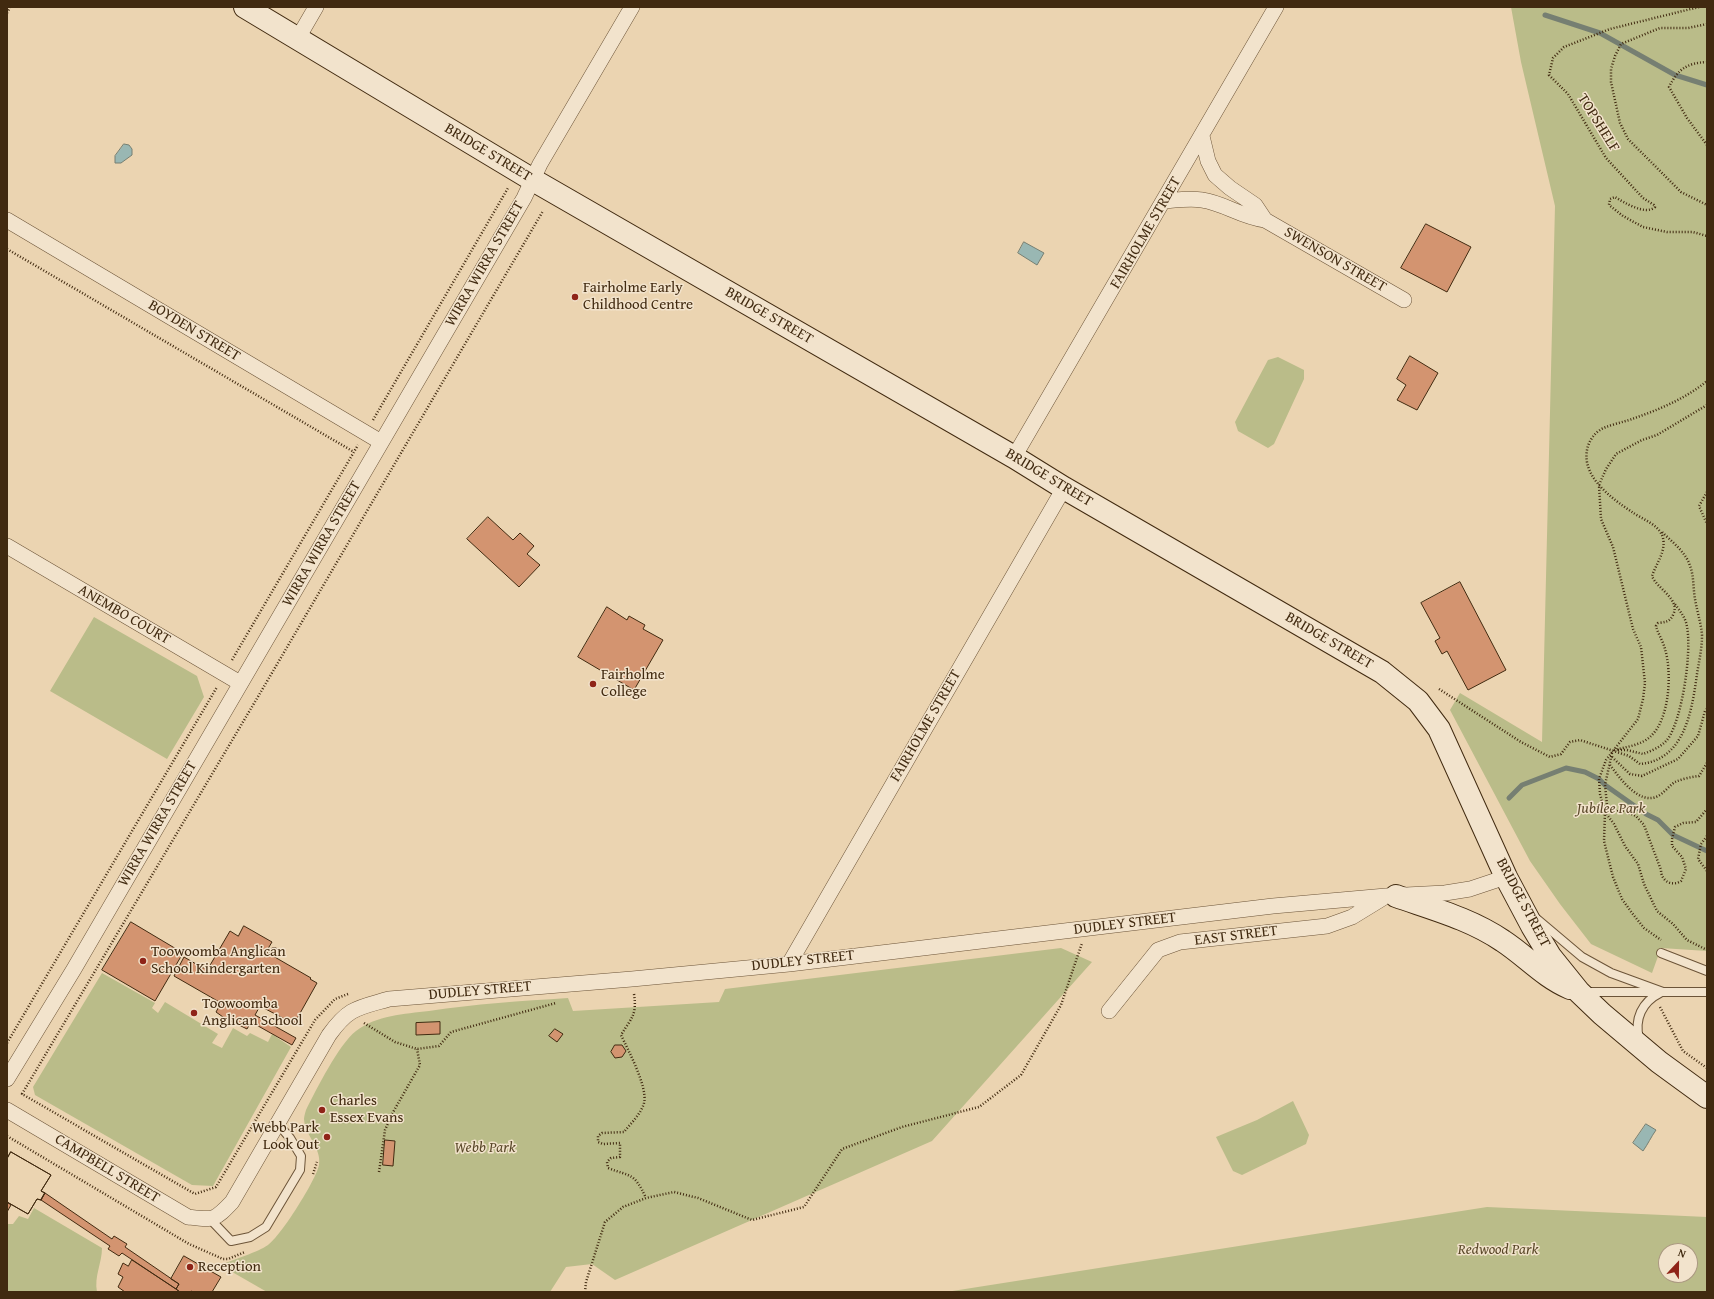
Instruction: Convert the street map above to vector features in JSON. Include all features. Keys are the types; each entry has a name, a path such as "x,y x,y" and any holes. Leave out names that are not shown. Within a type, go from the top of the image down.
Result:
{"street":[{"name":"BRIDGE STREET","path":"245,7 533,180 1014,457 1064,488 1382,672 1413,697 1430,715 1439,729 1506,877 1550,956 1579,992 1640,1046 1707,1097"},
{"path":"298,38 316,7"},
{"name":"WIRRA WIRRA STREET","path":"7,1079 74,969 520,205 540,164 632,7"},
{"name":"FAIRHOLME STREET","path":"1014,457 1276,7"},
{"name":"SWENSON STREET","path":"1202,136 1208,161 1215,175 1230,188 1256,205 1265,220"},
{"name":"SWENSON STREET","path":"1164,201 1203,200 1219,204 1254,219 1265,220 1404,300"},
{"name":"BOYDEN STREET","path":"7,220 381,442"},
{"name":"FAIRHOLME STREET","path":"789,964 1064,488"},
{"name":"ANEMBO COURT","path":"7,546 240,683"},
{"name":"DUDLEY STREET","path":"211,1220 232,1202 339,1021 348,1013 359,1007 389,999 625,980 789,964 1272,906 1445,893 1470,890 1506,877"},
{"path":"1391,896 1461,919 1480,928 1503,941 1555,981 1579,992"},
{"name":"EAST STREET","path":"1110,1011 1158,950 1180,942 1327,926 1352,917 1391,896"},
{"name":"CAMPBELL STREET","path":"7,1110 188,1217 211,1220"}],"lane":[{"path":"1523,908 1582,956 1611,973 1663,992"},
{"path":"1661,953 1707,971"},
{"path":"1579,992 1707,992"},
{"path":"1640,1046 1637,1033 1637,1020 1642,1008 1651,997 1663,992"},
{"path":"211,1220 231,1241 250,1237 266,1226 300,1170 301,1156 290,1138 278,1124"}],"path":[{"path":"7,13 10,7"},
{"name":"TOPSHELF","path":"1699,7 1610,29 1564,47 1553,58 1549,75 1568,94 1606,158 1643,198 1655,207 1648,210 1634,207 1615,197 1610,199 1609,205 1623,216 1643,227 1667,232 1693,232 1707,236"},
{"path":"1707,24 1688,28 1660,28 1621,44 1611,69 1611,82 1620,123 1628,139 1681,192 1707,205"},
{"path":"1707,62 1684,67 1675,75 1669,87 1687,118 1707,145"},
{"path":"7,1043 508,187"},
{"path":"348,994 335,999 315,1020 216,1187 195,1194 22,1094 543,211"},
{"path":"7,249 354,452"},
{"path":"1439,689 1521,742 1550,757 1561,754 1570,742 1580,740 1629,756 1640,764 1651,763 1662,758 1673,748 1682,735 1690,715 1702,652 1702,634 1690,566 1684,555 1658,528 1630,511 1599,485 1593,478 1586,462 1588,447 1592,438 1601,429 1661,409 1707,381"},
{"path":"1666,942 1644,928 1622,899 1616,887 1604,841 1605,812 1604,803 1600,794 1599,779 1606,760 1638,719 1645,683 1641,647 1633,629 1613,547 1601,519 1599,485 1606,469 1616,454 1642,440 1657,435 1707,404"},
{"path":"1707,492 1699,506 1707,524"},
{"path":"1614,750 1627,750 1643,754 1666,741 1671,733 1681,704 1686,678 1689,636 1683,615 1668,594 1655,583 1652,576 1664,548 1663,538 1658,528"},
{"path":"1614,750 1645,741 1652,736 1662,719 1667,702 1669,685 1667,656 1656,626 1658,623 1667,622 1672,618 1675,610 1673,602"},
{"path":"1611,757 1630,774 1642,776 1678,759 1698,736 1707,709"},
{"path":"1605,812 1607,805 1605,785 1614,750"},
{"path":"1610,764 1624,783 1642,796 1652,798 1659,796 1676,782 1699,776 1707,763"},
{"path":"1605,812 1624,810 1636,816 1644,825 1661,870 1661,875 1670,883 1675,883 1681,881 1686,868 1682,857 1672,846 1675,827 1683,823 1696,822 1707,809"},
{"path":"1605,812 1614,824 1625,846 1638,864 1644,884 1657,911 1673,924 1687,940 1707,950"},
{"path":"1707,836 1701,844 1698,859 1707,871"},
{"path":"585,1292 586,1282 605,1222 623,1207 646,1198 674,1192 698,1198 752,1220 804,1207 842,1149 902,1127 979,1106 1022,1075 1061,1005 1081,946 1085,928"},
{"path":"1663,992 1658,1004 1677,1042 1683,1051 1707,1068"},
{"path":"635,998 636,1006 634,1013 621,1035 642,1085 644,1102 639,1114 624,1132 602,1133 598,1136 598,1142 603,1144 620,1143 620,1157 611,1158 607,1162 608,1168 631,1175 640,1183 646,1198"},
{"path":"348,1013 395,1042 417,1049 439,1046 451,1032 559,1002"},
{"path":"378,1172 385,1130 392,1114 420,1065 417,1049"}],"green space":[{"name":"Jubilee Park","path":"1511,7 1707,7 1707,951 1661,948 1652,973 1591,944 1560,904 1530,861 1450,710 1460,693 1542,742 1555,206 1521,62"},
{"path":"1278,357 1304,370 1304,379 1274,444 1268,448 1238,431 1235,422 1268,360"},
{"path":"94,617 197,676 204,697 167,759 50,691"},
{"name":"Webb Park","path":"1061,948 1092,962 932,1141 615,1280 592,1264 566,1267 550,1292 267,1292 220,1265 264,1248 274,1240 289,1220 312,1183 319,1165 316,1147 305,1125 304,1118 306,1110 335,1056 349,1037 364,1026 382,1018 400,1014 464,1006 568,998 573,1011 719,1002 725,989"},
{"name":"Toowoomba Anglican School","path":"102,973 155,1003 152,1008 158,1013 165,1002 218,1034 212,1043 222,1048 233,1028 247,1036 250,1033 268,1042 272,1034 291,1047 213,1186 192,1185 35,1095 33,1087"},
{"path":"1293,1101 1309,1135 1306,1144 1242,1175 1233,1171 1216,1137 1257,1120"},
{"name":"Redwood Park","path":"1487,1207 1707,1217 1707,1292 946,1292"},
{"path":"34,1208 102,1248 97,1275 97,1292 7,1292 8,1224 13,1224 19,1216 28,1219"}],"water":[{"path":"124,144 129,145 132,149 132,155 121,163 115,163 115,156"},
{"path":"1024,242 1044,253 1037,265 1018,253"},
{"path":"1646,1124 1656,1130 1643,1151 1633,1143"}],"building":[{"path":"1426,224 1471,247 1447,292 1401,268"},
{"path":"1410,356 1438,373 1417,410 1397,400 1406,385 1397,379"},
{"path":"488,517 513,540 520,533 534,546 527,554 540,565 519,587 467,539"},
{"path":"1460,582 1506,670 1468,690 1447,651 1442,654 1435,641 1440,638 1421,603"},
{"path":"607,607 627,620 629,616 645,625 643,629 663,640 634,690 578,657"},
{"name":"Toowoomba Anglican School Kindergarten","path":"131,922 183,953 155,1001 102,970"},
{"path":"244,926 272,942 266,952 317,983 294,1024 260,1006 255,1015 296,1038 292,1045 251,1022 247,1029 223,1017 216,1012 221,1003 174,976 184,957 203,968 209,967 230,931 238,936"},
{"path":"272,948 276,948 278,952 276,956 272,956 270,954 270,950"},
{"path":"440,1022 440,1034 416,1035 416,1023"},
{"path":"555,1029 563,1034 557,1042 549,1036"},
{"path":"615,1045 622,1045 626,1051 622,1057 615,1058 611,1052"},
{"path":"385,1140 395,1141 393,1166 383,1165"},
{"path":"11,1152 51,1175 41,1191 45,1193 41,1200 37,1199 28,1214 7,1202 7,1159"},
{"path":"11,1152 51,1175 41,1191 45,1193 41,1200 37,1199 28,1214 7,1202 7,1159"},
{"path":"45,1193 112,1239 114,1236 127,1244 125,1247 179,1284 176,1289 122,1253 119,1256 108,1249 110,1246 41,1200"},
{"path":"7,1202 11,1205 7,1212"},
{"name":"Reception","path":"184,1256 221,1277 212,1292 180,1292 176,1289 179,1284 171,1279"},
{"path":"132,1260 180,1292 125,1292 118,1287 123,1277 118,1274 123,1263 128,1266"}],"waterway":[{"path":"1545,15 1600,33 1675,75 1707,85"},
{"path":"1509,798 1522,785 1566,768 1585,772 1599,779 1605,785 1646,814 1658,820 1673,835 1707,851"}],"place":[{"name":"Fairholme Early Childhood Centre","path":"575,297"},
{"name":"Fairholme College","path":"593,684"},
{"name":"Toowoomba Anglican School Kindergarten","path":"143,961"},
{"name":"Toowoomba Anglican School","path":"194,1013"},
{"name":"Charles Essex Evans","path":"322,1110"},
{"name":"Webb Park Look Out","path":"327,1137"},
{"name":"Reception","path":"190,1267"}]}
